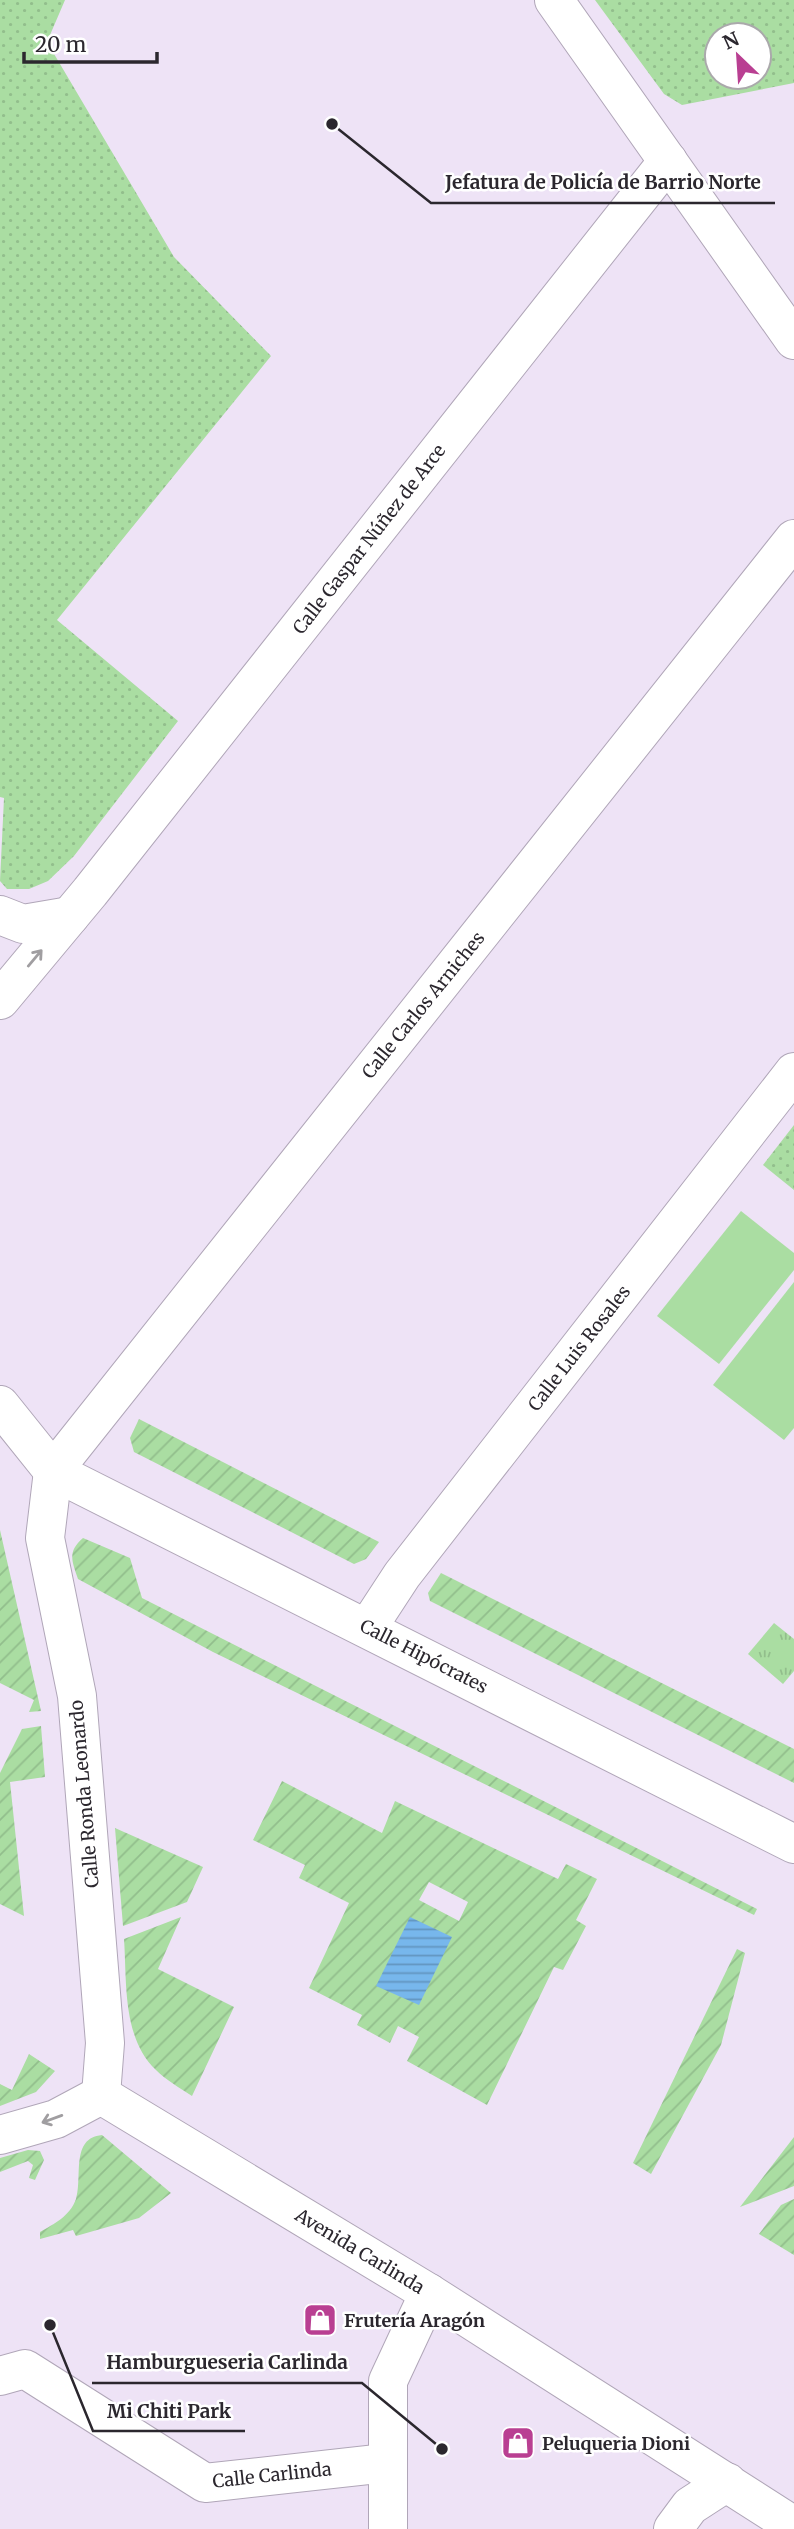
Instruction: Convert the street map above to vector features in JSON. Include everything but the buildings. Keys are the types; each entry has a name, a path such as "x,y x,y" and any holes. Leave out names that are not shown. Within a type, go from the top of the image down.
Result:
{"street":[{"path":"554,0 794,340"},
{"name":"Calle Gaspar Núñez de Arce","path":"0,1000 70,916 668,161"},
{"name":"Calle Carlos Arniches","path":"53,1471 794,539"},
{"path":"0,915 23,924 70,916"},
{"name":"Calle Luis Rosales","path":"368,1627 402,1575 794,1072"},
{"path":"0,1405 53,1471"},
{"name":"Calle Hipócrates","path":"53,1471 368,1627 794,1844"},
{"name":"Calle Ronda Leonardo","path":"53,1471 45,1538 77,1696 105,2043 101,2095"},
{"path":"0,2135 56,2119 101,2095"},
{"name":"Avenida Carlinda","path":"101,2095 429,2293 794,2526"},
{"path":"388,2529 388,2381 429,2293"},
{"name":"Calle Carlinda","path":"0,2376 25,2369 205,2483 386,2463"},
{"path":"673,2529 690,2506 727,2482"}],"green space":[{"path":"0,0 65,0 47,42 174,257 271,356 57,620 178,721 74,856 48,881 29,889 7,889 0,881 4,798 0,797"},
{"path":"595,0 794,0 794,83 773,87 773,21 703,21 703,91 753,91 682,105 664,94"},
{"path":"794,1125 794,1190 763,1165"},
{"path":"741,1211 794,1253 794,1270 719,1364 657,1316"},
{"path":"794,1282 794,1428 784,1440 713,1385"},
{"path":"139,1419 379,1542 366,1559 354,1564 134,1452 130,1438"},
{"path":"0,1530 41,1711 29,1712 34,1700 0,1683"},
{"path":"83,1538 130,1558 142,1598 757,1909 754,1915 213,1652 78,1579 73,1552"},
{"path":"441,1573 794,1749 794,1783 430,1601 428,1593"},
{"path":"774,1623 794,1639 794,1671 783,1684 748,1654"},
{"path":"41,1726 45,1777 10,1782 24,1916 0,1904 0,1773 22,1729"},
{"path":"282,1781 382,1833 395,1801 558,1879 566,1864 597,1879 576,1920 586,1926 563,1970 554,1967 487,2105 407,2061 419,2037 398,2026 390,2043 357,2025 362,2015 309,1988 349,1903 299,1878 305,1865 253,1840","holes":["429,1882 468,1902 459,1921 419,1900"]},
{"path":"115,1828 203,1867 187,1902 123,1926"},
{"path":"181,1917 158,1969 234,2007 192,2096 160,2074 145,2057 132,2026 126,1991 124,1939"},
{"path":"737,1949 745,1953 721,2045 651,2174 633,2163"},
{"path":"29,2054 55,2071 36,2092 0,2106 0,2084 12,2090"},
{"path":"102,2135 171,2193 139,2218 76,2236 73,2230 40,2239 40,2232 61,2219 73,2205 85,2143"},
{"path":"794,2137 794,2186 740,2207"},
{"path":"28,2150 40,2151 44,2160 35,2180 29,2178 33,2165 28,2161 0,2172 0,2158"},
{"path":"794,2199 794,2255 759,2234 781,2205"}],"water":[{"path":"410,1917 452,1937 419,2005 376,1986"}],"place":[{"name":"Jefatura de Policía de Barrio Norte","path":"332,124"},
{"name":"Frutería Aragón","path":"320,2320"},
{"name":"Mi Chiti Park","path":"50,2325"},
{"name":"Peluqueria Dioni","path":"518,2443"},
{"name":"Hamburgueseria Carlinda","path":"442,2449"}]}
